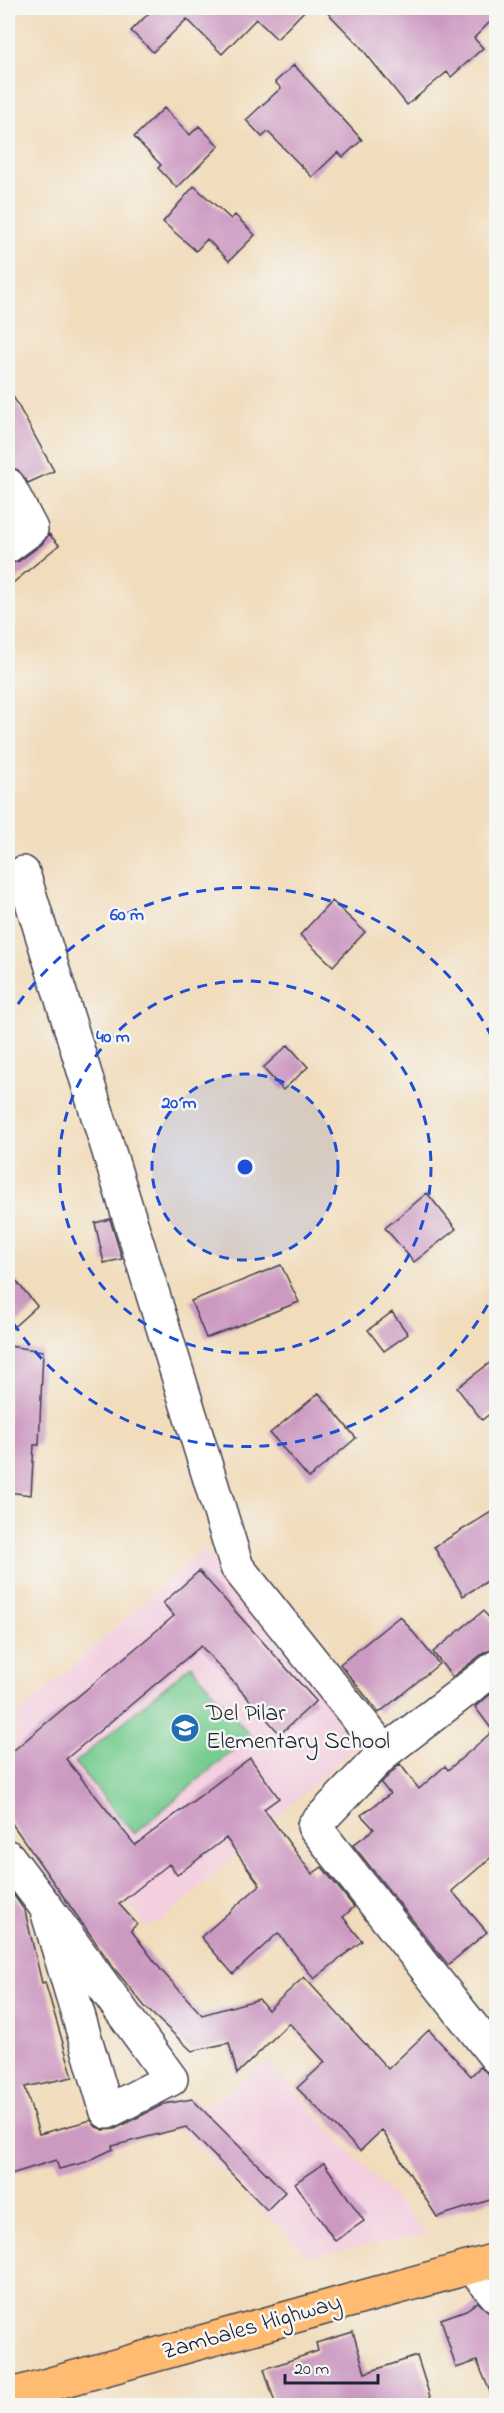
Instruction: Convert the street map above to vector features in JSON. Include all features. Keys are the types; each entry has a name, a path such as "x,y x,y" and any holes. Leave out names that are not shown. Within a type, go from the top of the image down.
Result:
{"main road":[{"name":"Zambales Highway","path":"8,2396 484,2264"}],"street":[{"path":"8,485 30,529 8,546"},
{"path":"23,873 237,1567 385,1752"},
{"path":"496,1667 385,1752 314,1826 496,2057"},
{"path":"8,1857 46,1907 171,2079 107,2112 46,1907"},
{"path":"484,2264 496,2295"}],"shaded area":[{"name":"Del Pilar Elementary School","path":"203,1549 363,1740 163,1920 147,1927 62,1820 16,1769 17,1716"},
{"path":"267,2061 427,2234 310,2256 180,2129"}],"green space":[{"path":"191,1665 250,1736 134,1834 75,1763"}],"building":[{"path":"154,8 307,8 277,39 256,19 222,54 187,19 153,52 131,31"},
{"path":"323,8 496,8 496,16 474,38 483,48 451,77 447,72 407,105 359,45"},
{"path":"294,65 362,140 343,157 338,152 312,177 268,132 262,137 246,120 281,88 275,82"},
{"path":"164,108 190,135 199,126 219,146 177,188 158,168 161,165 134,137"},
{"path":"194,186 231,219 235,215 255,235 229,261 207,239 196,251 163,222"},
{"path":"8,387 54,471 28,483 18,470 8,466"},
{"path":"49,534 59,545 8,587 8,564 19,561 42,544"},
{"path":"332,901 365,932 333,966 300,935"},
{"path":"288,1045 308,1067 283,1090 263,1068"},
{"path":"427,1193 456,1229 414,1262 385,1228"},
{"path":"110,1219 122,1259 104,1263 95,1223"},
{"path":"281,1265 299,1302 206,1338 191,1301"},
{"path":"8,1271 37,1306 8,1332"},
{"path":"392,1312 408,1334 384,1351 368,1330"},
{"path":"8,1346 43,1351 39,1445 34,1445 31,1495 8,1492"},
{"path":"496,1358 496,1409 482,1420 457,1388"},
{"path":"319,1393 356,1438 309,1478 270,1433"},
{"path":"496,1509 496,1576 463,1596 434,1547"},
{"path":"199,1571 316,1701 280,1734 201,1646 66,1759 135,1845 250,1758 279,1798 264,1809 312,1874 322,1867 354,1907 343,1917 362,1941 314,1979 278,1933 233,1974 201,1937 260,1885 226,1838 177,1875 169,1864 119,1904 137,1924 131,1930 161,1970 202,2015 259,1999 268,2010 304,1977 388,2069 429,2030 471,2076 480,2067 489,2074 496,2075 496,2198 437,2217 382,2130 360,2151 297,2088 325,2062 289,2023 237,2074 229,2043 192,2051 146,2008 113,1967 8,1818 8,1755 174,1616 163,1603"},
{"path":"483,1611 496,1625 496,1649 485,1652 452,1677 433,1652"},
{"path":"400,1616 439,1664 379,1713 340,1664"},
{"path":"496,1690 496,1853 452,1891 487,1932 448,1965 353,1845 374,1829 361,1815 390,1794 381,1783 400,1764 419,1789 445,1766 448,1770 493,1731 475,1707"},
{"path":"8,1887 25,1911 42,1983 45,1982 73,2077 25,2087 39,2134 91,2120 96,2127 104,2130 115,2129 164,2104 192,2099 285,2192 267,2210 186,2127 112,2146 113,2149 86,2162 59,2169 56,2160 8,2175"},
{"path":"324,2163 364,2221 335,2241 295,2183"},
{"path":"478,2302 489,2312 496,2313 496,2406 477,2361 456,2368 441,2319 466,2310"},
{"path":"353,2332 365,2373 417,2356 433,2406 276,2406 264,2369 318,2351 316,2343"}],"place":[{"name":"Del Pilar Elementary School","path":"185,1728"}]}
